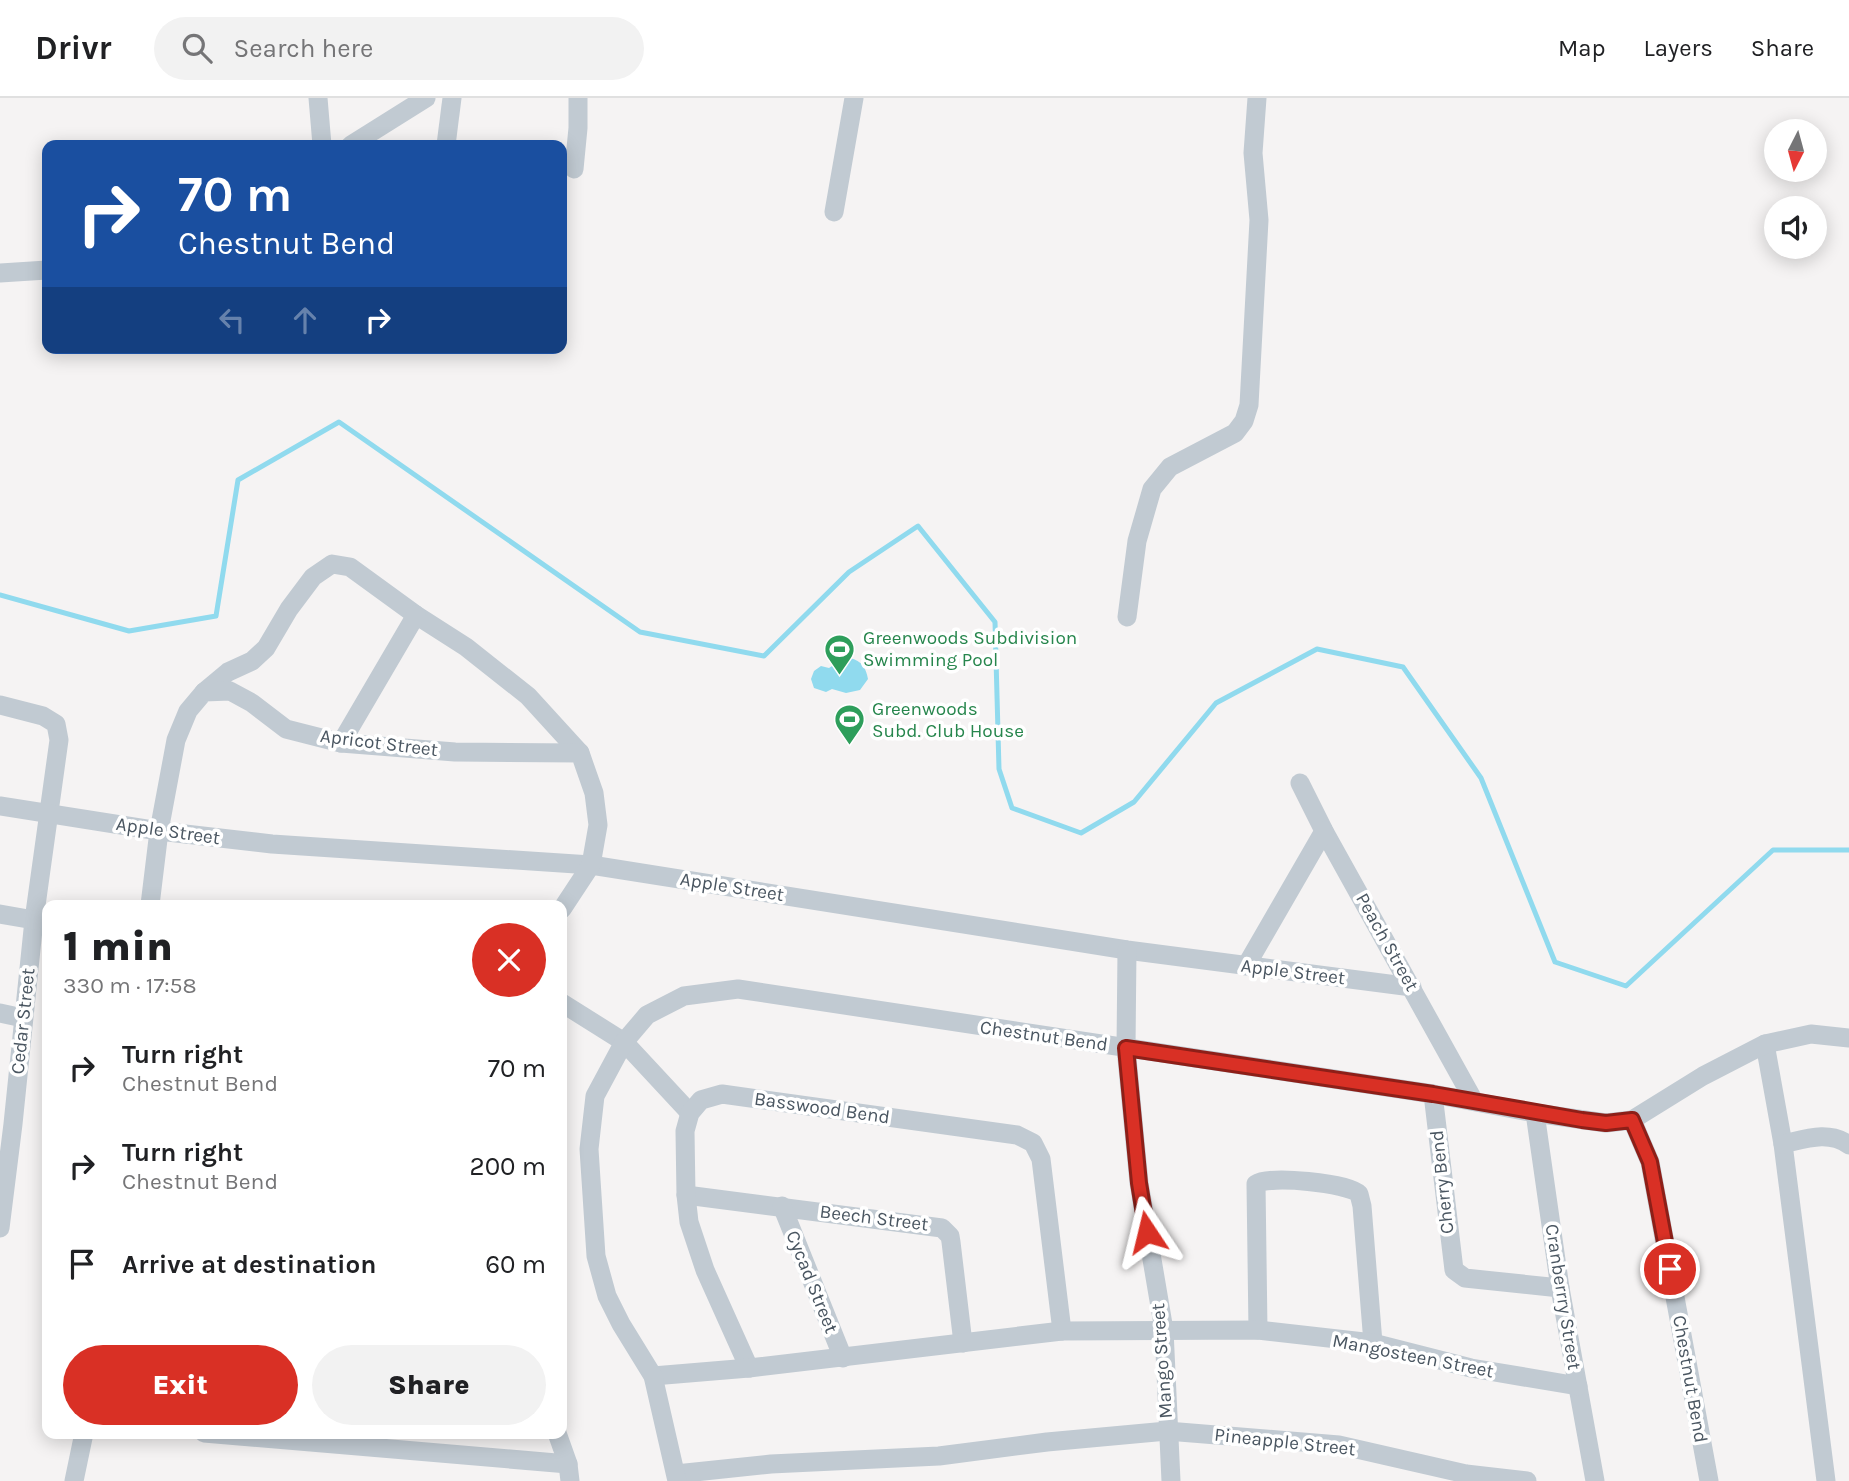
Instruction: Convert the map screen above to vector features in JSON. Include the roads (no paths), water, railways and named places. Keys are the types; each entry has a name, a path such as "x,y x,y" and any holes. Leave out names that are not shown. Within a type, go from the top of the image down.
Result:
{"street":[{"path":"318,98 322,140"},
{"path":"359,140 426,98"},
{"path":"447,140 452,98"},
{"path":"574,169 579,128 578,98"},
{"path":"834,212 854,98"},
{"path":"1127,617 1137,541 1152,489 1170,467 1235,433 1244,421 1249,405 1259,219 1253,153 1257,98"},
{"path":"0,273 42,270"},
{"path":"151,900 159,831 176,740 188,711 204,692 228,672 252,661 266,648 289,609 313,577 332,564 350,567 416,615 466,646 528,696 580,753 594,793 598,825 590,865 567,901"},
{"path":"341,743 416,615"},
{"name":"Apricot Street","path":"204,692 230,691 252,703 286,729 341,743 455,752 580,753"},
{"name":"Cedar Street","path":"0,705 43,716 56,723 59,740 7,1123 0,1228"},
{"name":"Peach Street","path":"1300,783 1474,1101"},
{"name":"Apple Street","path":"0,806 159,831 272,844 590,865 1126,950 1412,987"},
{"path":"1246,966 1324,831"},
{"path":"0,914 34,920"},
{"name":"Mango Street","path":"1126,950 1126,1048 1139,1183 1164,1330 1171,1481"},
{"name":"Chestnut Bend","path":"676,1478 653,1376 607,1296 596,1256 589,1149 595,1096 624,1042 647,1015 684,996 738,989 1433,1094 1535,1113 1606,1123 1632,1120 1650,1162 1709,1481"},
{"path":"567,1006 624,1042 690,1113 685,1131 684,1151 689,1222 705,1270 748,1368"},
{"path":"0,1013 23,1018"},
{"path":"1632,1120 1703,1076 1765,1044 1811,1034 1849,1038"},
{"path":"1765,1044 1783,1144 1826,1481"},
{"name":"Basswood Bend","path":"690,1113 701,1100 722,1094 1027,1138 1039,1150 1041,1159 1062,1331"},
{"name":"Cherry Bend","path":"1433,1094 1454,1270 1465,1278 1560,1288"},
{"name":"Cranberrry Street","path":"1535,1113 1560,1288 1595,1481"},
{"path":"1783,1144 1821,1135 1849,1145"},
{"path":"1258,1330 1256,1184 1270,1179 1347,1187 1359,1194 1362,1206 1373,1343"},
{"name":"Beech Street","path":"686,1195 942,1227 951,1242 963,1343"},
{"name":"Cycad Street","path":"782,1206 843,1358"},
{"name":"Mangosteen Street","path":"653,1376 843,1358 1062,1331 1258,1330 1373,1343 1471,1368 1578,1386"},
{"name":"Pineapple Street","path":"676,1478 771,1464 939,1456 1047,1442 1167,1431 1339,1445 1466,1474 1527,1481"},
{"path":"74,1481 83,1439"},
{"path":"259,1439 569,1473 559,1439"}],"water":[{"name":"Greenwoods Subdivision Swimming Pool","path":"850,658 865,668 868,679 860,690 846,693 814,688 811,679 814,671 821,666 829,668"}],"waterway":[{"path":"0,595 129,631 216,616 238,480 339,422 640,632 764,656 849,572 918,526 995,622 999,769 1012,808 1081,833 1134,802 1216,703 1317,649 1403,667 1481,778 1555,962 1626,986 1773,850 1849,850"}],"place":[{"name":"Greenwoods Subdivision Swimming Pool","path":"840,676"},
{"name":"Greenwoods Subd. Club House","path":"849,747"}]}
